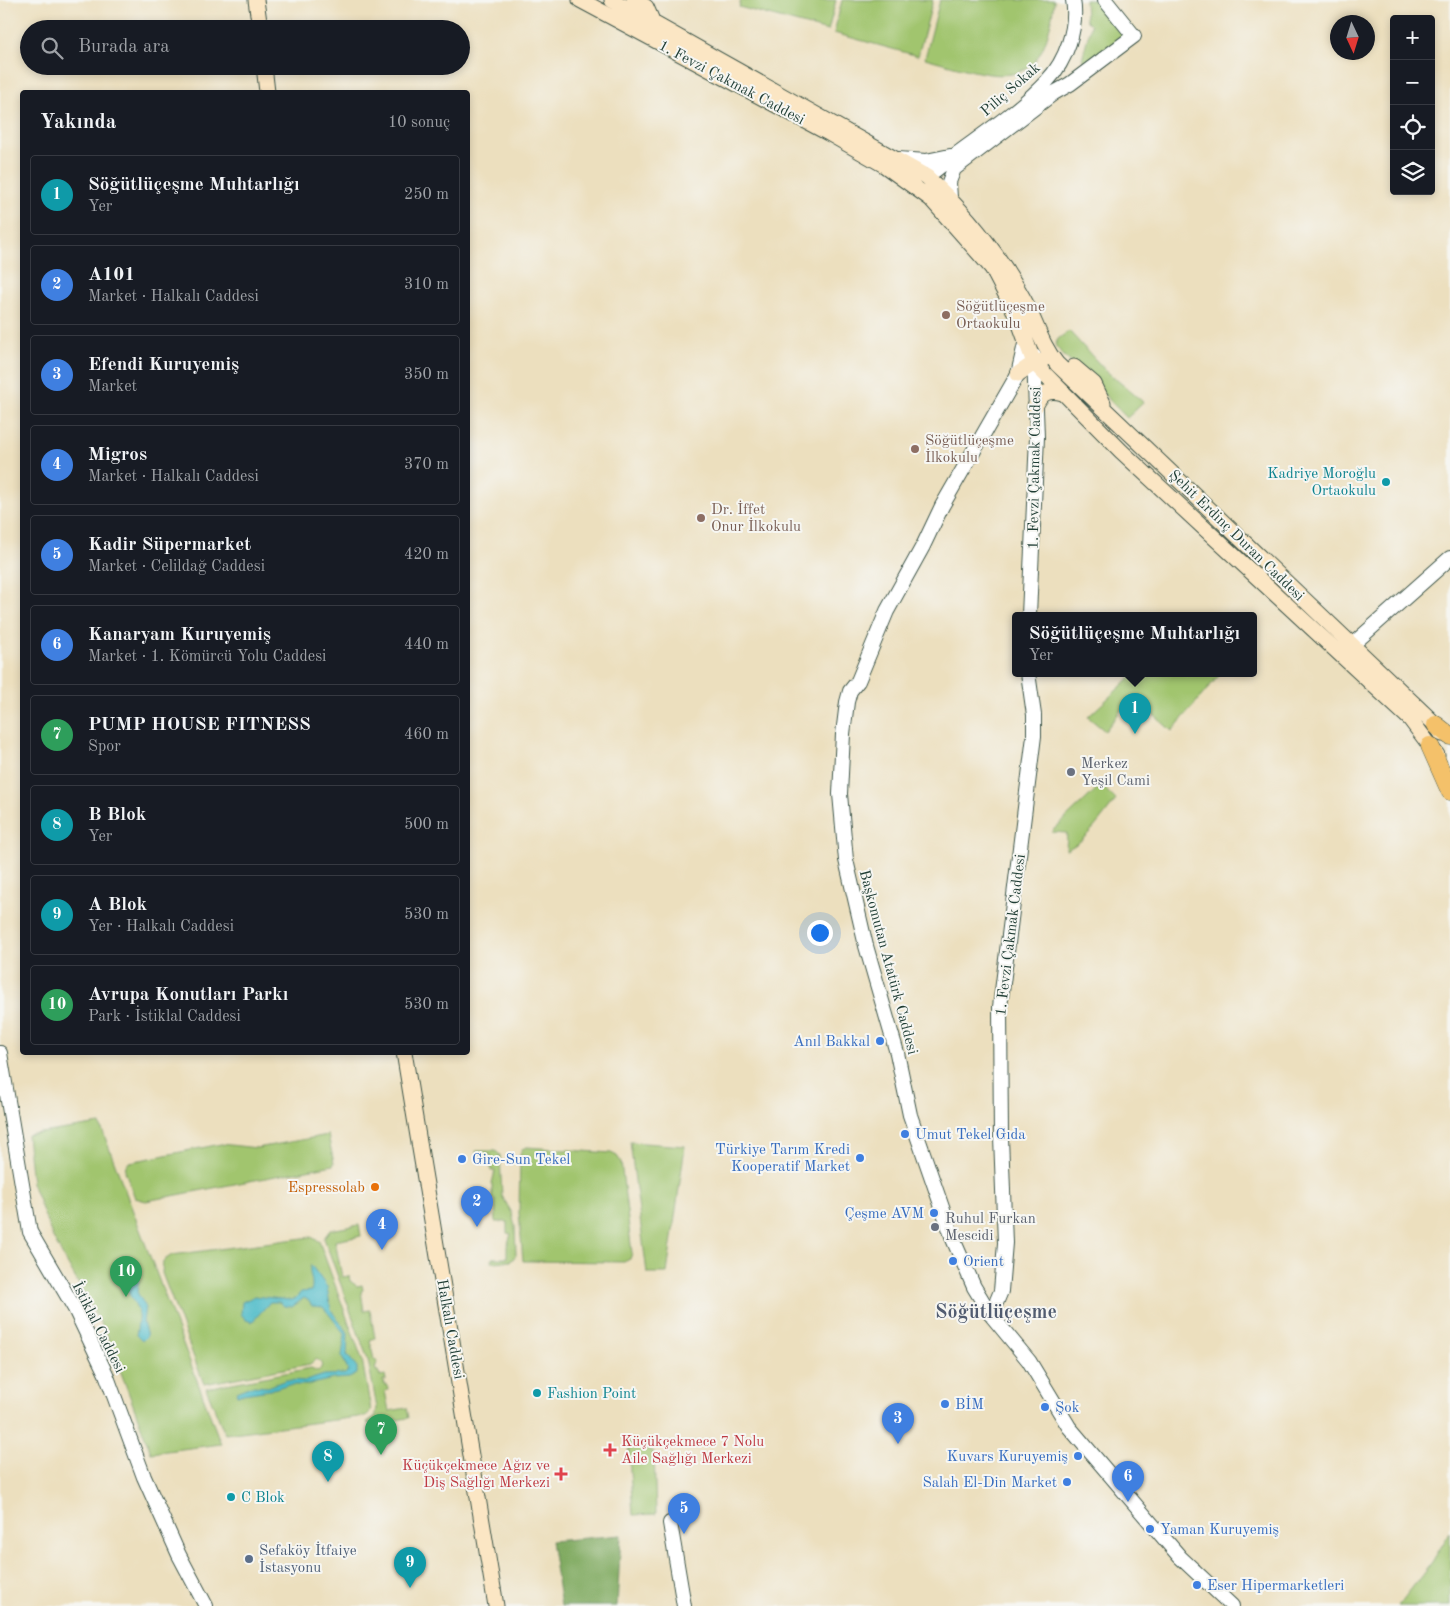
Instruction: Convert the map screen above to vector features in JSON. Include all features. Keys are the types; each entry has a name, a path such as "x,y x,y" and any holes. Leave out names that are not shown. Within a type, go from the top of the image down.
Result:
{"main road":[{"path":"256,0 259,20"},
{"name":"1. Fevzi Çakmak Caddesi","path":"580,0 596,5 891,162"},
{"path":"612,0 891,162"},
{"path":"634,0 646,7 653,23"},
{"path":"265,75 267,90"},
{"name":"Şehit Erdinç Duran Caddesi","path":"891,162 927,177 950,198 999,257 1034,320 1045,349 1053,358 1108,413 1436,724 1450,744"},
{"name":"Şehit Erdinç Duran Caddesi","path":"891,162 931,199 992,268 1017,316 1025,344 1034,363 1121,452 1410,719 1450,773"},
{"path":"914,185 927,177 931,199"},
{"path":"1018,374 1034,363 1053,358"},
{"path":"1048,377 1049,366 1053,358"},
{"path":"1036,406 1039,397 1046,392 1054,390 1064,393"},
{"path":"1436,724 1450,736"},
{"path":"1430,746 1450,791"},
{"name":"Halkalı Caddesi","path":"404,1055 496,1606"}],"street":[{"name":"Piliç Sokak","path":"927,177 953,155 999,128 1048,81 1068,49 1075,11 1073,0"},
{"path":"950,198 949,182 954,169 999,128 1134,36 1105,0"},
{"path":"891,162 926,161 953,155"},
{"name":"1. Fevzi Çakmak Caddesi","path":"1029,612 1033,545 1036,406 1034,320"},
{"name":"Başkomutan Atatürk Caddesi","path":"1025,344 1018,374 942,506 923,546 887,611 858,681 850,691 843,734 840,794 849,873 866,946 897,1053 910,1114 953,1240 974,1287 991,1315 1029,1361 1069,1427 1108,1475 1180,1557 1232,1606"},
{"path":"1352,645 1450,558"},
{"name":"1. Fevzi Çakmak Caddesi","path":"991,1315 1001,1291 1005,1243 1001,1137 1000,1007 1034,736 1034,715 1029,677"},
{"name":"İstiklal Caddesi","path":"0,1053 30,1232 75,1309 106,1374 144,1477 178,1555 206,1606"},
{"path":"670,1523 684,1606"}],"green space":[{"path":"741,0 836,0 828,31 739,7"},
{"path":"842,0 933,0 918,56 834,33"},
{"path":"940,0 1054,0 1054,2 1048,33 1039,55 1027,68 1012,74 994,74 974,71 925,58"},
{"path":"1085,0 1098,0 1127,35 1088,65 1082,59 1091,25 1086,20"},
{"path":"1069,331 1105,370 1142,401 1143,403 1127,418 1055,345 1058,339"},
{"path":"1131,677 1218,677 1172,731 1132,696 1105,731 1088,717"},
{"path":"1101,785 1116,800 1088,835 1066,850 1067,833 1051,832"},
{"path":"100,1124 221,1444 151,1453 107,1335 53,1238 32,1183 27,1135"},
{"path":"328,1135 333,1165 146,1201 135,1198 125,1171 126,1165 130,1162 221,1144 257,1148"},
{"path":"630,1142 685,1146 667,1273 647,1273"},
{"path":"527,1147 611,1153 617,1156 621,1162 632,1253 630,1259 624,1262 523,1261 519,1213 520,1154 522,1149"},
{"path":"476,1151 496,1151 500,1155 502,1196 512,1213 515,1226 516,1255 511,1261 492,1262 492,1258 507,1258 507,1246 511,1234 507,1233 507,1222 496,1222 495,1199 492,1199 492,1183 495,1171 491,1171 491,1155 477,1155"},
{"path":"359,1225 361,1236 335,1241 342,1277 349,1276 350,1281 357,1286 362,1285 364,1311 370,1310 375,1338 370,1340 374,1360 377,1360 376,1371 378,1371 380,1376 385,1375 386,1380 383,1380 388,1390 385,1391 389,1411 407,1408 409,1418 368,1424 367,1422 375,1417 377,1408 368,1360 324,1238 330,1230"},
{"path":"311,1237 319,1241 362,1359 371,1411 366,1416 225,1434 206,1388 311,1368 318,1371 322,1363 316,1359 310,1364 204,1384 162,1273 163,1261 172,1255"},
{"path":"628,1441 654,1452 656,1514 633,1515"},
{"path":"1450,1532 1450,1606 1398,1606 1432,1562"},
{"path":"621,1535 617,1606 561,1606 551,1541"}],"water":[{"path":"311,1265 327,1287 331,1310 348,1333 347,1355 357,1367 357,1374 349,1378 333,1379 307,1385 286,1385 270,1390 237,1395 236,1392 251,1386 268,1387 286,1380 306,1381 324,1375 345,1374 348,1371 342,1356 345,1334 323,1307 312,1306 304,1298 292,1307 284,1306 279,1302 270,1302 252,1322 246,1320 241,1314 242,1302 255,1296 290,1300 295,1299 301,1292 311,1291"},
{"path":"131,1274 139,1280 137,1292 145,1306 143,1323 147,1336 142,1341 136,1335 138,1324 137,1310 125,1282 127,1276"}],"place":[{"name":"Söğütlüçeşme Ortaokulu","path":"946,315"},
{"name":"Söğütlüçeşme İlkokulu","path":"915,449"},
{"name":"Kadriye Moroğlu Ortaokulu","path":"1386,482"},
{"name":"Dr. İffet Onur İlkokulu","path":"701,518"},
{"name":"Söğütlüçeşme Muhtarlığı","path":"1135,734"},
{"name":"Merkez Yeşil Cami","path":"1071,772"},
{"name":"Anıl Bakkal","path":"880,1041"},
{"name":"Umut Tekel Gıda","path":"905,1134"},
{"name":"Türkiye Tarım Kredi Kooperatif Market","path":"860,1158"},
{"name":"Gire-Sun Tekel","path":"462,1159"},
{"name":"Espressolab","path":"375,1187"},
{"name":"Çeşme AVM","path":"934,1213"},
{"name":"A101","path":"477,1227"},
{"name":"Ruhul Furkan Mescidi","path":"935,1227"},
{"name":"Migros","path":"382,1250"},
{"name":"Orient","path":"953,1261"},
{"name":"Avrupa Konutları Parkı","path":"126,1297"},
{"name":"Fashion Point","path":"537,1393"},
{"name":"BİM","path":"945,1404"},
{"name":"Şok","path":"1045,1407"},
{"name":"Efendi Kuruyemiş","path":"898,1444"},
{"name":"Küçükçekmece 7 Nolu Aile Sağlığı Merkezi","path":"610,1450"},
{"name":"PUMP HOUSE FITNESS","path":"381,1455"},
{"name":"Kuvars Kuruyemiş","path":"1078,1456"},
{"name":"Küçükçekmece Ağız ve Diş Sağlığı Merkezi","path":"561,1474"},
{"name":"B Blok","path":"328,1482"},
{"name":"Salah El-Din Market","path":"1067,1482"},
{"name":"C Blok","path":"231,1497"},
{"name":"Kanaryam Kuruyemiş","path":"1128,1502"},
{"name":"Yaman Kuruyemiş","path":"1150,1529"},
{"name":"Kadir Süpermarket","path":"684,1534"},
{"name":"Sefaköy İtfaiye İstasyonu","path":"249,1559"},
{"name":"Eser Hipermarketleri","path":"1197,1585"},
{"name":"A Blok","path":"410,1588"}],"district":[{"name":"Söğütlüçeşme","path":"996,1311"}]}
